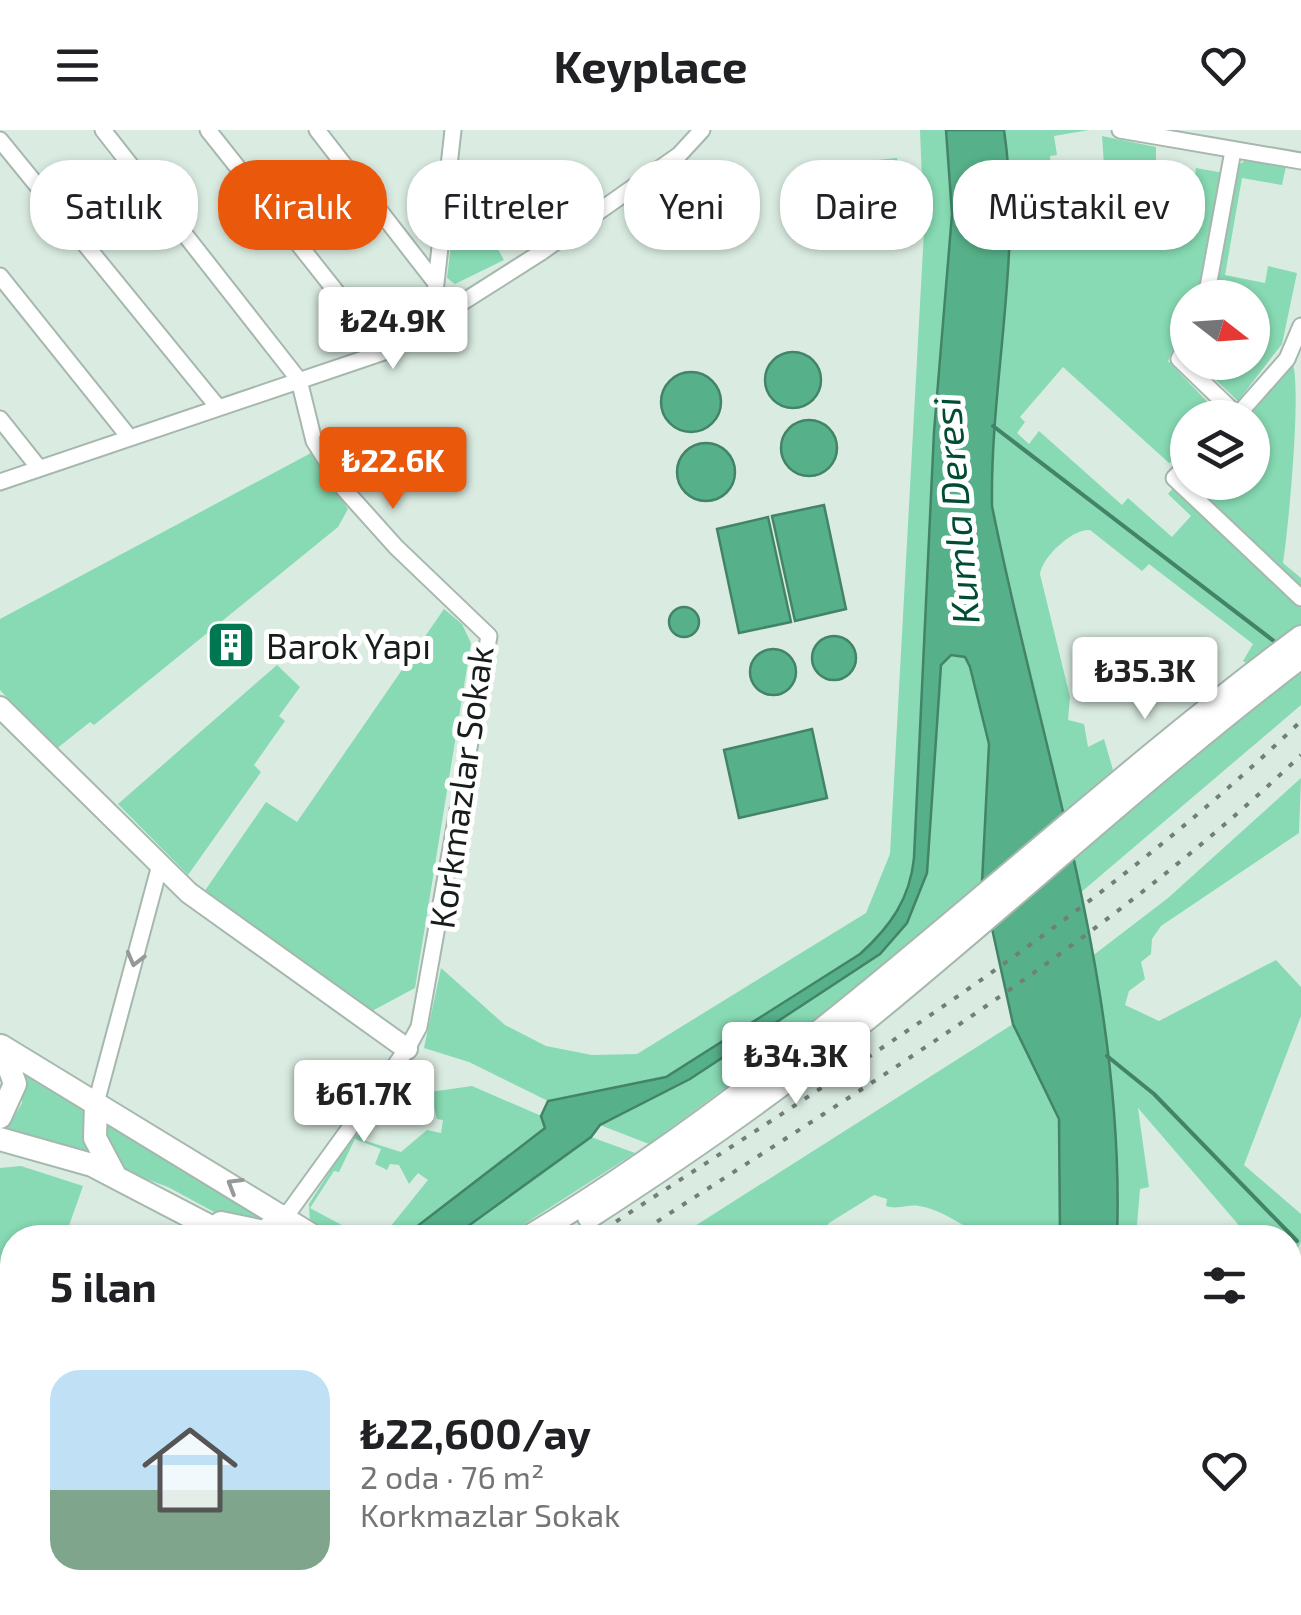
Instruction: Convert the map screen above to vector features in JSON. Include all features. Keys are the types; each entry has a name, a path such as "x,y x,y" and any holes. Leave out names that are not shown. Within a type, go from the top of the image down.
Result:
{"main road":[{"path":"1119,791 1269,671 1301,636"},
{"path":"576,1225 736,1119 856,1027 1212,704 1301,657"},
{"path":"546,1225 753,1086 987,908"},
{"path":"1,1046 298,1225"},
{"path":"0,1117 15,1084 9,1058 1,1046"},
{"path":"96,1102 95,1138 118,1178"},
{"path":"0,1138 58,1153 118,1178 207,1225"},
{"path":"174,1208 229,1225"},
{"path":"275,1225 286,1216"}],"street":[{"path":"104,130 299,380"},
{"path":"208,130 384,352"},
{"path":"316,130 435,282"},
{"path":"0,482 384,352 556,242 678,155 702,130"},
{"path":"1120,130 1301,161"},
{"path":"432,320 447,132"},
{"path":"0,140 216,406"},
{"path":"1209,280 1233,150"},
{"path":"0,276 129,436"},
{"path":"1249,400 1300,338"},
{"name":"Korkmazlar Sokak","path":"286,1216 408,1049 427,999 489,636 396,547 344,489 314,441 299,380"},
{"path":"1200,380 1220,400"},
{"path":"0,419 39,468"},
{"path":"1197,500 1301,598"},
{"path":"0,708 160,865 232,928 408,1049"},
{"path":"96,1102 160,865"}],"shaded area":[{"path":"920,130 946,130 952,214 934,432 914,858 897,911 860,954 666,1077 548,1101 469,1062 424,1048 441,968 505,1025 546,1046 592,1055 637,1054 866,913 890,854 923,250 933,250 933,160 921,160"},
{"path":"1004,130 1089,130 1054,136 1057,155 1050,156 1050,160 1007,160"},
{"path":"1102,136 1156,147 1156,160 1104,160"},
{"path":"1247,159 1286,166 1282,185 1242,178 1225,275 1250,280 1217,280 1235,168"},
{"path":"1205,170 1224,173 1202,280 1170,280 1170,380 1186,380 1206,400 1170,400 1170,462 1063,367 1020,417 1025,422 1017,433 1029,444 1039,431 1122,505 1128,498 1172,537 1191,516 1174,500 1188,500 1301,608 1301,624 1248,664 1243,661 1253,644 1149,564 1142,571 1090,530 1059,545 1040,574 1070,697 1068,720 1084,724 1088,747 1104,739 1113,770 1063,813 992,506 1009,250 1205,250"},
{"path":"450,250 498,250 504,260 455,284 447,278"},
{"path":"1268,266 1297,273 1282,344 1270,360"},
{"path":"1293,364 1295,429 1283,563 1301,578 1301,587 1206,500 1270,500 1270,400 1263,400"},
{"path":"1216,380 1254,380 1237,400"},
{"path":"311,453 348,509 338,527 94,725 90,722 55,750 0,690 0,619"},
{"path":"444,609 462,624 471,643 415,988 372,1011 204,892 266,802 297,822"},
{"path":"951,655 965,658 970,667 989,744 982,883 883,972 649,1144 600,1125 690,1079 880,954 907,923 927,873 941,665"},
{"path":"277,665 300,687 279,716 285,721 254,765 261,772 188,875 118,804"},
{"path":"1301,669 1301,705 1079,894 1072,857 1177,764"},
{"path":"1301,778 1299,833 1161,926 1152,939 1151,954 1141,962 1145,979 1129,991 1125,1005 1159,1021 1276,960 1301,987 1301,1016 1244,1165 1301,1214 1301,1225 1239,1225 1138,1108 1149,1187 1140,1189 1137,1225 1117,1225 1111,1097 1091,957 1168,898"},
{"path":"1013,1024 1059,1119 1060,1225 963,1225 919,1206 886,1206 887,1199 874,1195 827,1225 696,1225"},
{"path":"23,1072 88,1108 94,1158 5,1132 22,1103"},
{"path":"472,1086 553,1121 418,1225 392,1225 428,1180 418,1173 409,1184 399,1165 390,1164 387,1170 375,1164 381,1149 355,1139 339,1172 334,1171 310,1208 342,1225 310,1225 309,1204 353,1135 364,1134 363,1140 401,1152 427,1130 441,1133 443,1120 437,1119 430,1092"},
{"path":"422,1095 415,1108 397,1115 369,1117 394,1100"},
{"path":"101,1115 268,1216 266,1222 227,1219 168,1187 127,1172 109,1151"},
{"path":"591,1137 635,1153 523,1225 471,1225"},
{"path":"21,1166 83,1186 69,1225 0,1225 0,1168"}],"water":[{"name":"Kumla Deresi","path":"946,130 1004,130 1007,160 953,160 953,250 1009,250 992,506 1094,960 1116,1144 1117,1225 1060,1225 1059,1119 1013,1024 982,883 989,744 970,667 965,657 951,655 941,665 927,873 907,923 880,954 690,1079 600,1125 591,1137 470,1225 419,1225 545,1128 541,1116 548,1101 666,1077 860,954 889,923 908,886 914,858 934,432 952,214"},
{"path":"793,352 813,360 821,380 813,400 793,408 773,400 765,380 773,360"},
{"path":"691,372 712,381 721,402 712,423 691,432 670,423 661,402 670,381"},
{"path":"809,420 829,428 837,448 829,468 809,476 789,468 781,448 789,428"},
{"path":"706,443 726,452 735,472 726,492 706,501 686,492 677,472 686,452"},
{"path":"824,505 846,609 795,621 772,516"},
{"path":"768,517 791,622 739,633 717,529"},
{"path":"684,607 695,611 699,622 695,633 684,637 673,633 669,622 673,611"},
{"path":"834,636 850,642 856,658 850,674 834,680 818,674 812,658 818,642"},
{"path":"773,649 789,656 796,672 789,688 773,695 757,688 750,672 757,656"},
{"path":"812,729 827,798 739,818 724,750"}],"waterway":[{"path":"993,426 1279,645"},
{"path":"1107,1056 1154,1094 1281,1225"}],"railway":[{"path":"611,1225 867,1058 1047,932 1135,866 1301,721"},
{"path":"652,1225 1063,952 1225,824 1301,755"}],"place":[{"name":"Barok Yapı","path":"231,645"}]}
